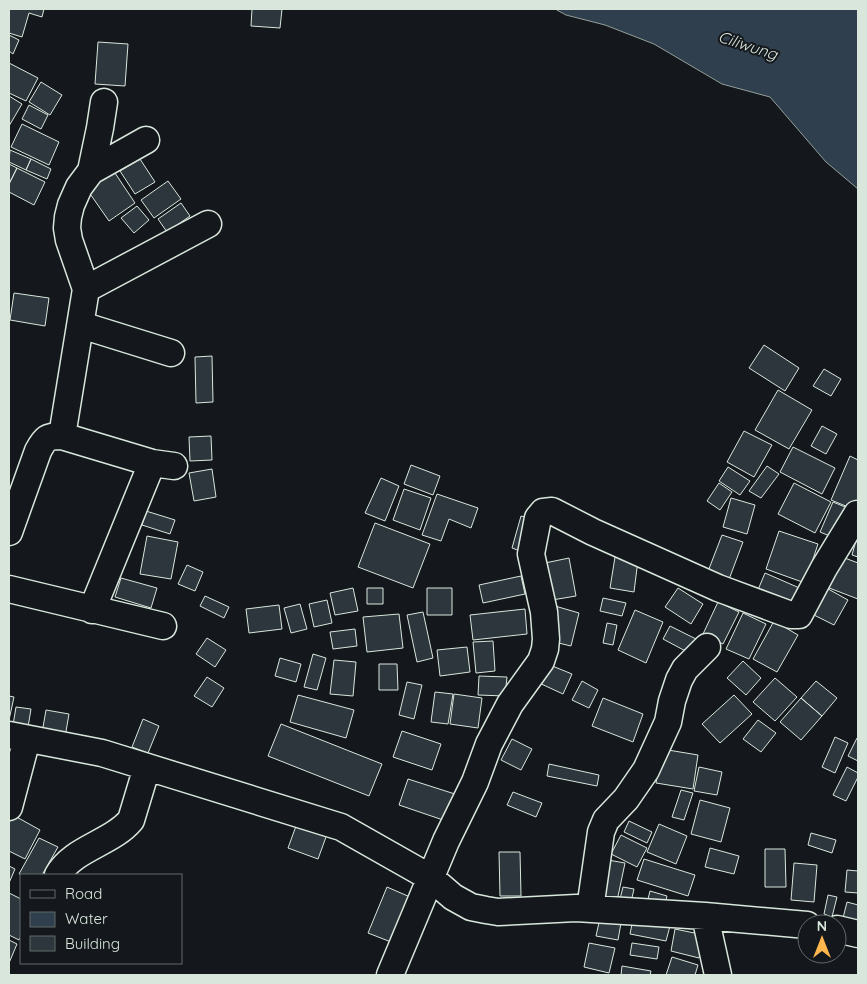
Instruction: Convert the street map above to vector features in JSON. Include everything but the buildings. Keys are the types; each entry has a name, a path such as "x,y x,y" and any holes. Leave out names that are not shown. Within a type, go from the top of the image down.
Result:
{"street":[{"path":"91,171 104,102"},
{"path":"62,436 86,289 69,240 67,228 71,205 79,187 91,171 146,140"},
{"path":"86,289 208,224"},
{"path":"80,325 171,353"},
{"path":"9,532 38,451 46,438 50,436 62,436 163,464 92,610"},
{"path":"390,975 446,841 475,782 489,744 510,704 541,661 545,649 544,612 531,554 538,518 543,512 552,511 593,532 718,588 793,616 799,615 824,568 857,514"},
{"path":"9,589 163,626"},
{"path":"590,908 601,832 606,820 626,799 646,770 668,722 679,680 685,669 707,647"},
{"path":"9,808 18,737 102,753 340,827 431,878 453,897 471,906 486,910 498,912 590,908 797,924"},
{"path":"58,874 60,870 83,851 108,839 131,820 147,767"},
{"path":"705,916 718,975"}],"water":[{"name":"Ciliwung","path":"555,9 858,9 858,189 826,162 770,97 722,84 654,44 605,25 566,15"}]}
